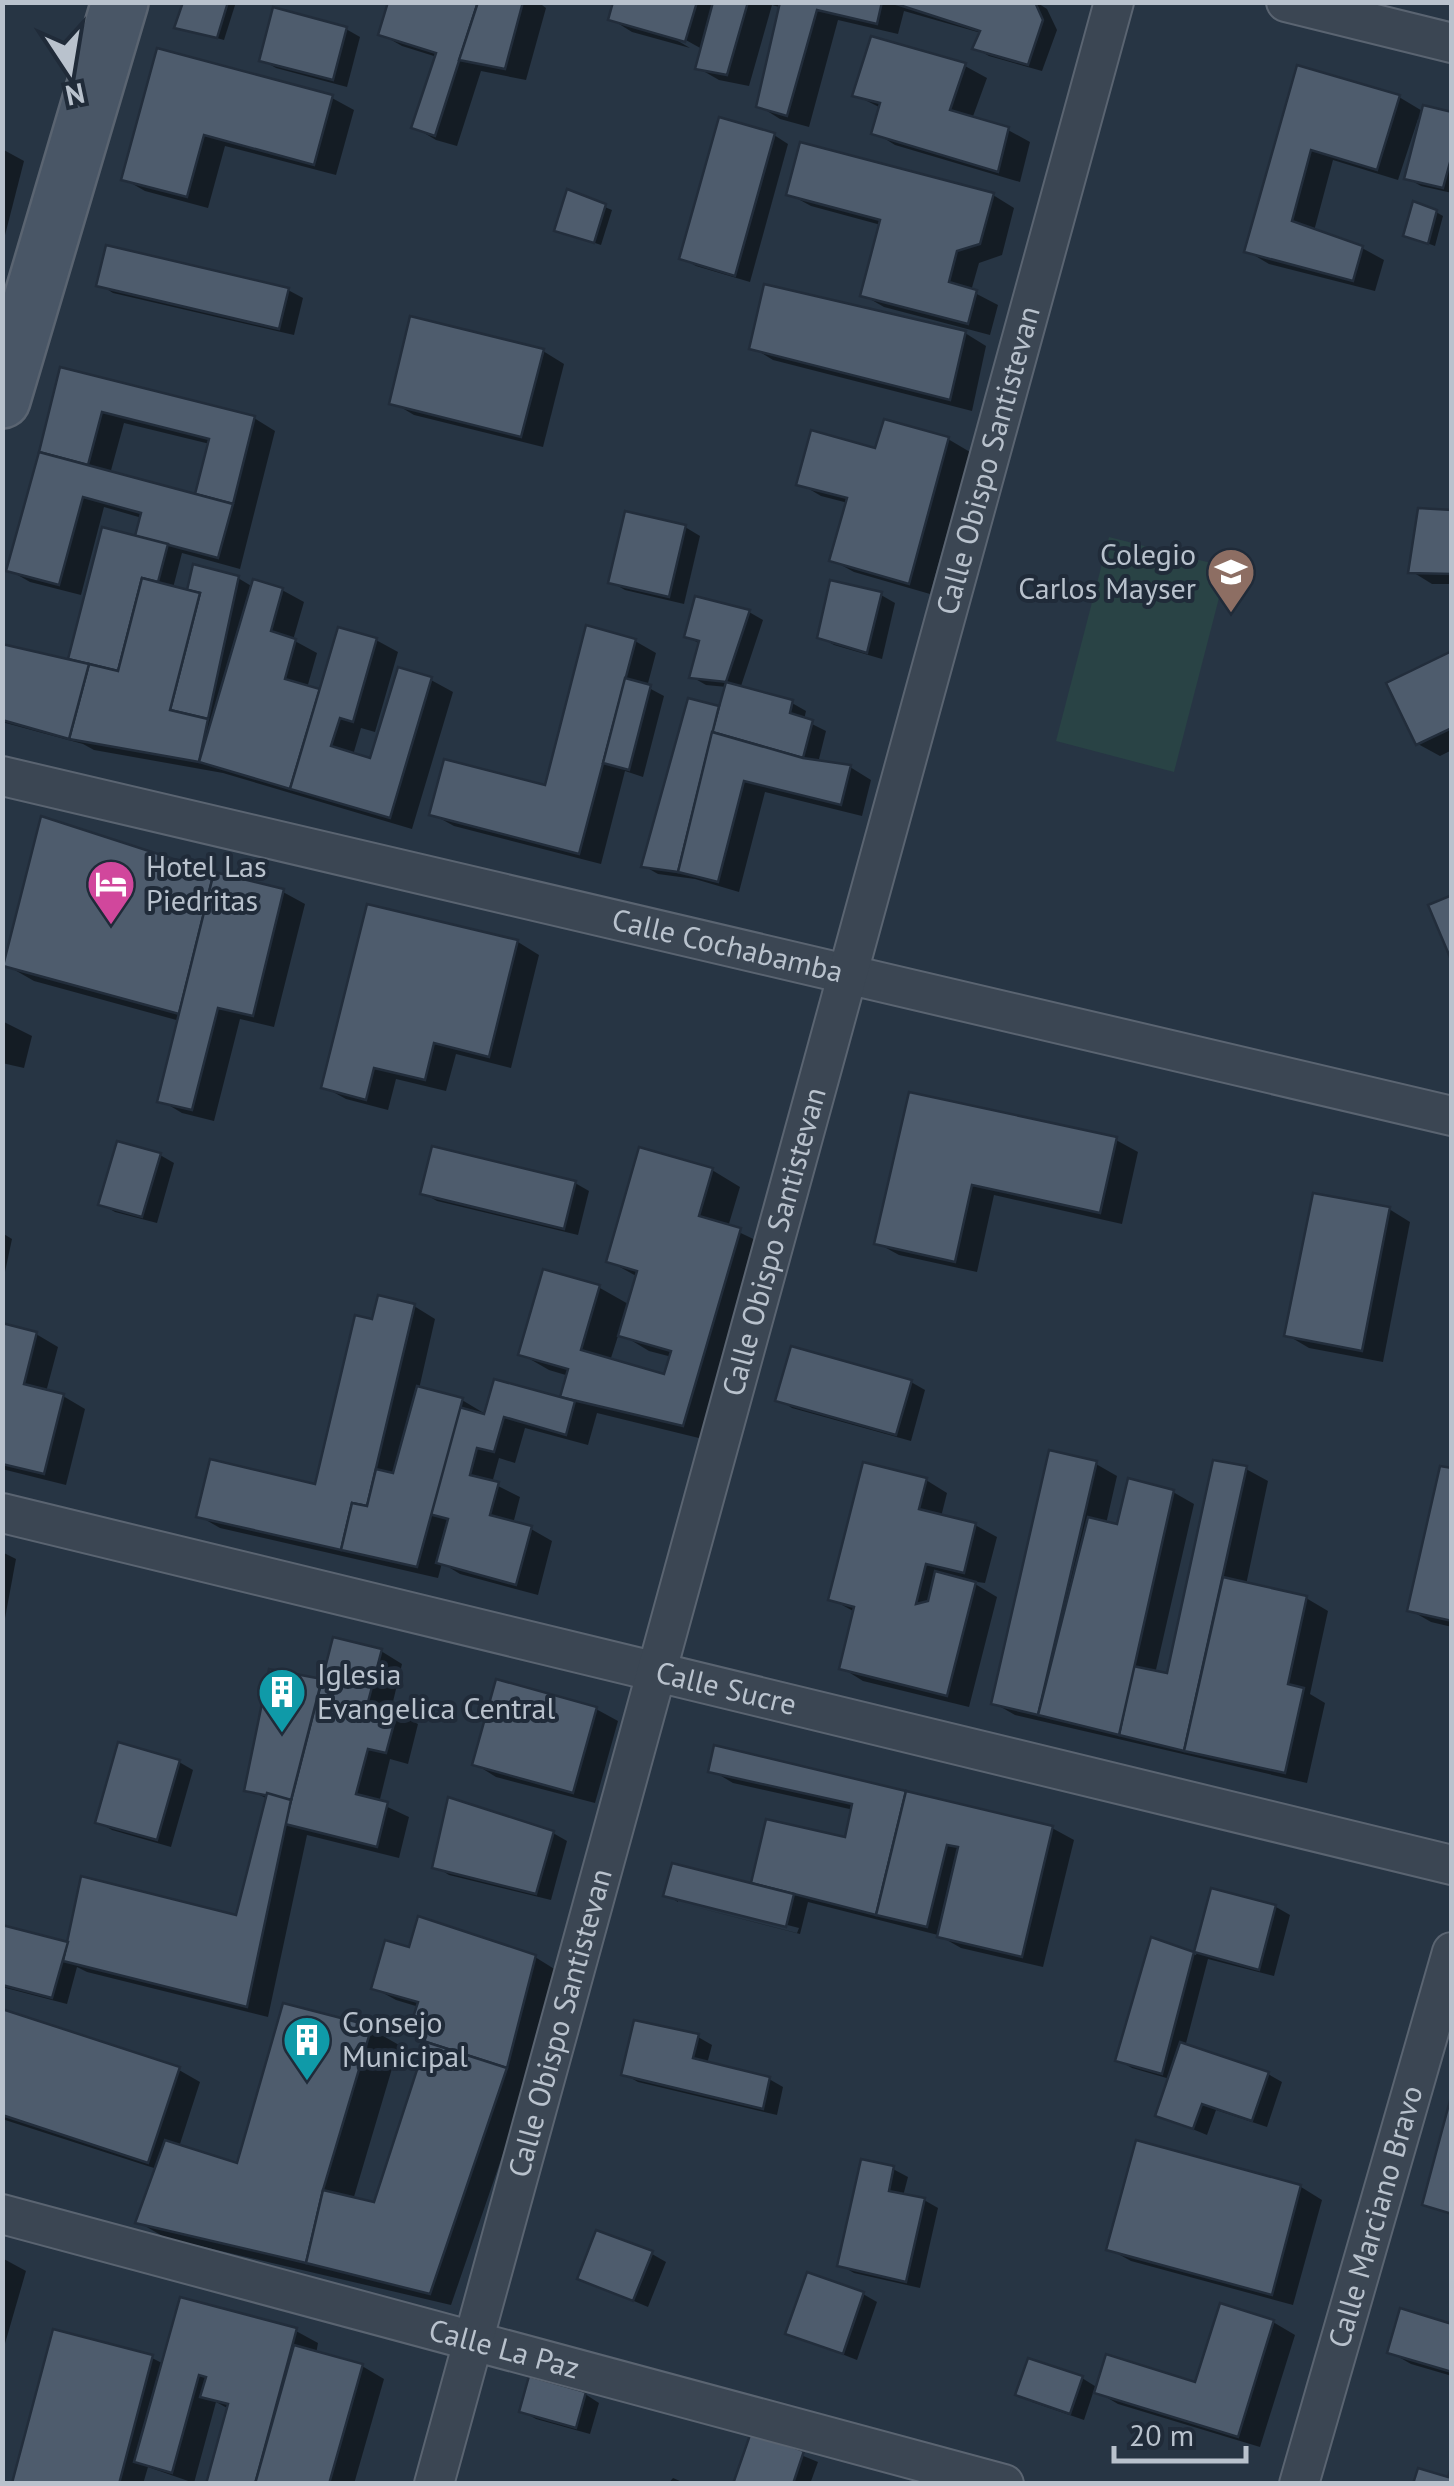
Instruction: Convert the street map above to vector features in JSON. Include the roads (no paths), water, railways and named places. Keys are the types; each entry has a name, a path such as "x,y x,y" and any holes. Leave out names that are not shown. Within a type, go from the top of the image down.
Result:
{"street":[{"path":"2,400 120,2"},
{"name":"Calle Obispo Santistevan","path":"434,2484 1114,2"},
{"path":"1286,2 1452,43"},
{"name":"Calle Cochabamba","path":"2,776 1452,1116"},
{"name":"Calle Sucre","path":"2,1513 1452,1865"},
{"name":"Calle Marciano Bravo","path":"1299,2484 1452,1952"},
{"name":"Calle La Paz","path":"2,2214 1004,2484"}],"place":[{"name":"Colegio Carlos Mayser","path":"1231,614"},
{"name":"Hotel Las Piedritas","path":"111,926"},
{"name":"Iglesia Evangelica Central","path":"282,1734"},
{"name":"Consejo Municipal","path":"307,2082"}]}
